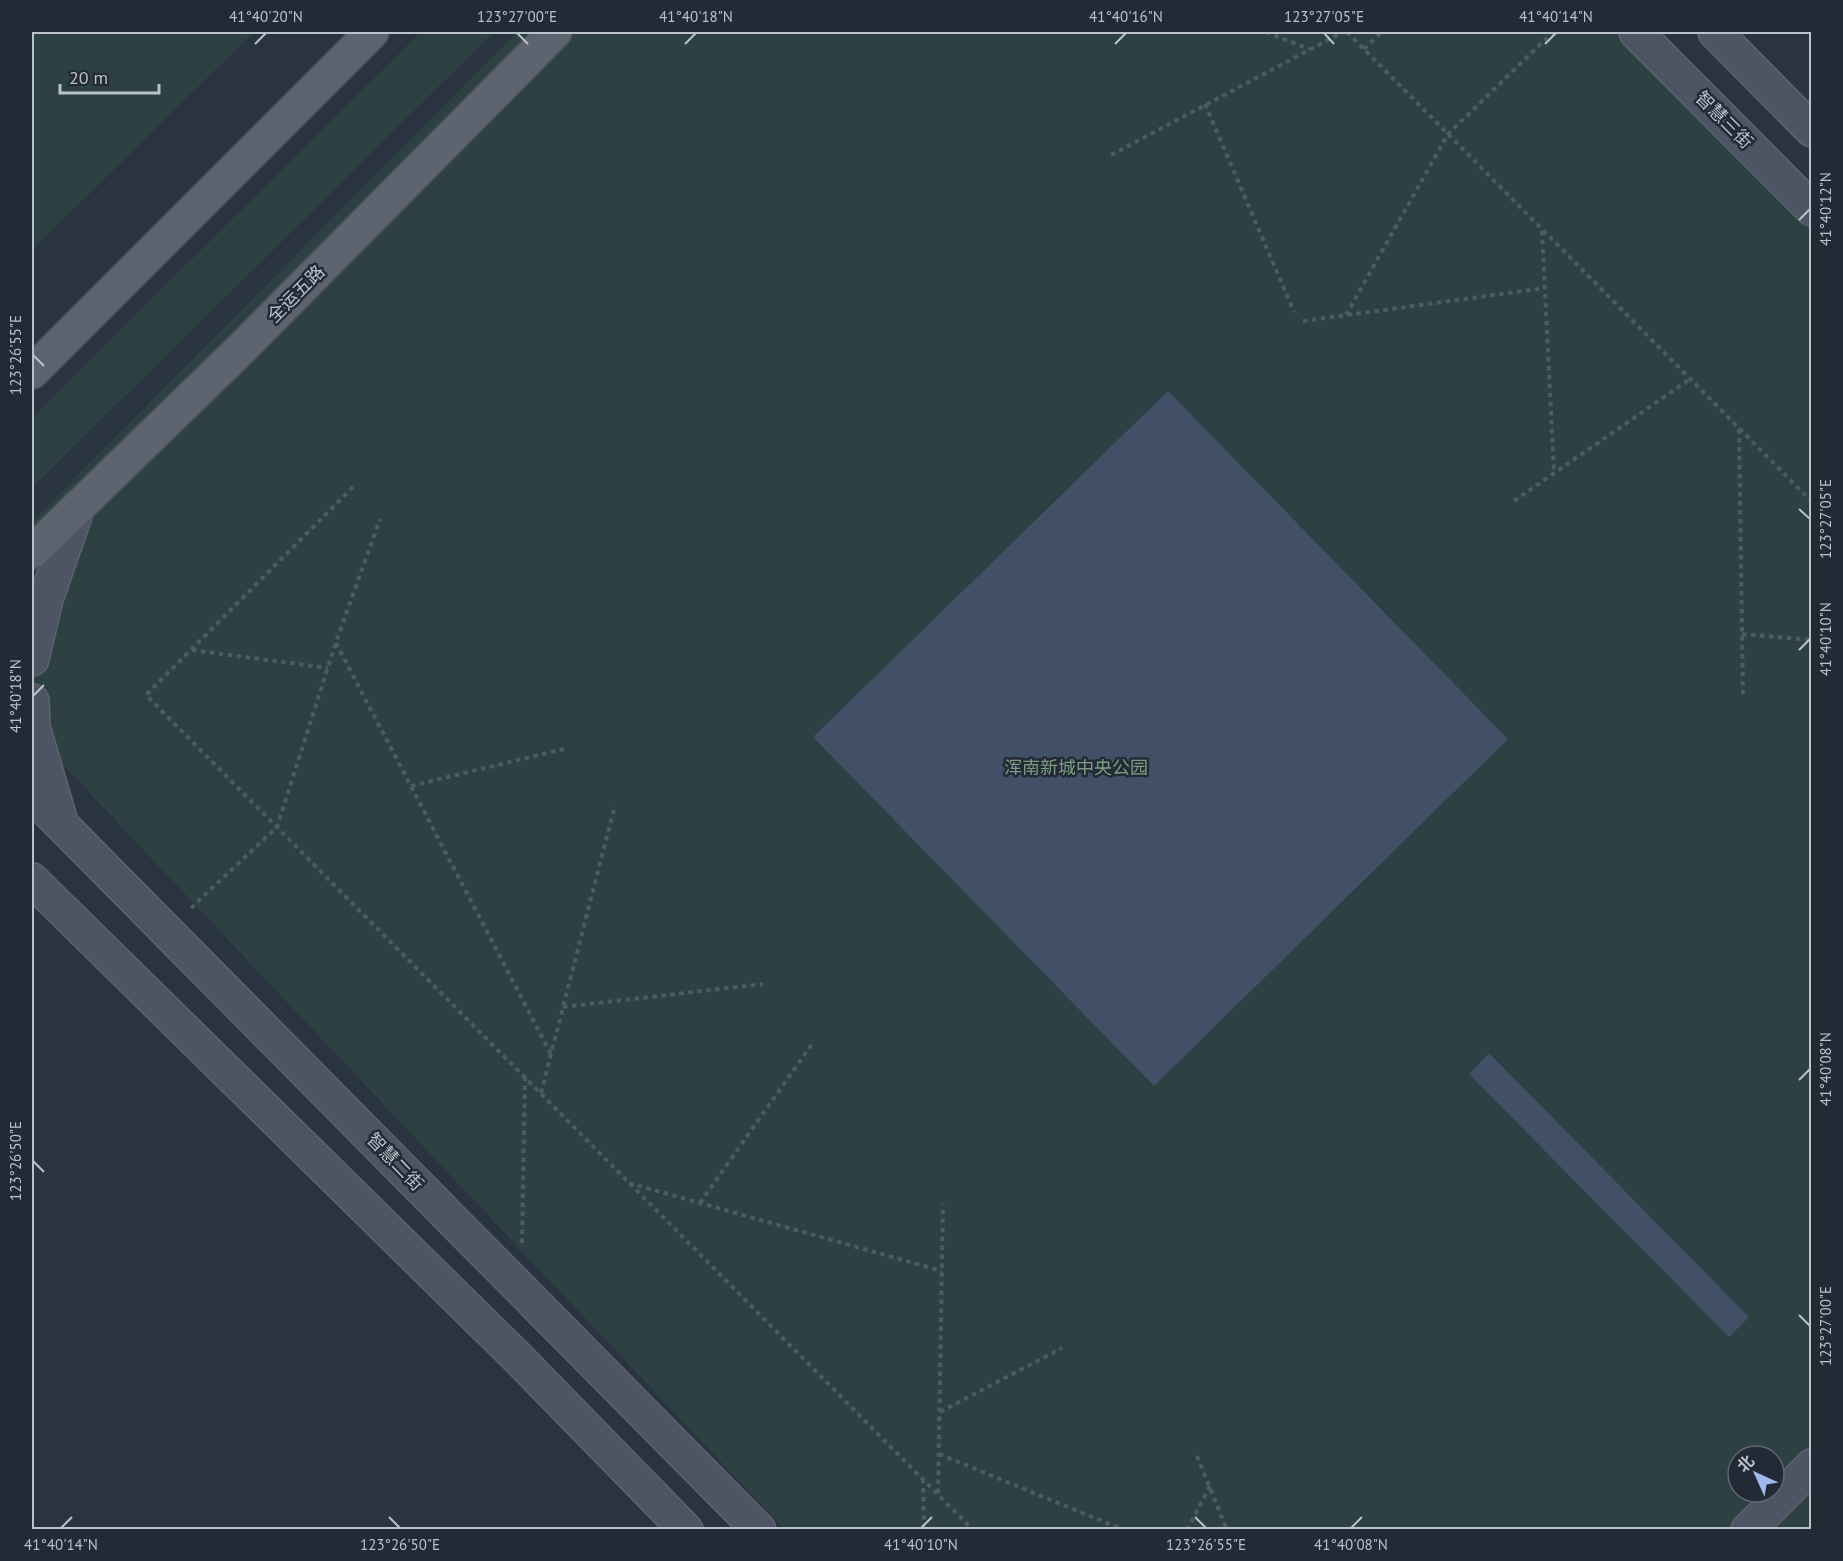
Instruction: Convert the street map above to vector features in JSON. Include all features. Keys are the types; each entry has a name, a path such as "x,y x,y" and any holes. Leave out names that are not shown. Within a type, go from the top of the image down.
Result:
{"main road":[{"path":"32,372 372,32"},
{"name":"全运五路","path":"32,552 242,349 555,32"},
{"name":"智慧三街","path":"1636,32 1812,209"},
{"path":"1714,32 1812,130"},
{"path":"32,659 46,599 78,507"},
{"path":"32,701 33,727 63,827"},
{"name":"智慧二街","path":"32,795 759,1530"},
{"path":"32,880 518,1358 687,1530"},
{"path":"1748,1530 1812,1466"}],"path":[{"path":"1266,32 1310,49"},
{"path":"1111,155 1345,32 1812,502"},
{"path":"1364,49 1382,32"},
{"path":"1346,315 1448,134 1553,32"},
{"path":"1205,104 1294,312"},
{"path":"1542,229 1554,473"},
{"path":"1303,321 1545,288"},
{"path":"1514,501 1690,379"},
{"path":"1739,429 1743,698"},
{"path":"353,487 146,695 973,1530"},
{"path":"167,930 277,827 336,642 380,519"},
{"path":"1742,634 1812,640"},
{"path":"336,642 551,1054"},
{"path":"191,650 328,668"},
{"path":"411,786 568,748"},
{"path":"540,1094 615,805"},
{"path":"563,1007 763,984"},
{"path":"700,1203 812,1044"},
{"path":"522,1292 525,1076"},
{"path":"628,1183 942,1271"},
{"path":"938,1494 943,1204"},
{"path":"940,1413 1062,1348"},
{"path":"939,1455 1124,1530"},
{"path":"1197,1456 1227,1530"},
{"path":"923,1478 924,1530"},
{"path":"1187,1530 1210,1486"}],"green space":[{"path":"32,32 254,32 32,250"},
{"path":"421,32 494,32 32,488 32,417"},
{"name":"浑南新城中央公园","path":"517,32 1630,32 1811,215 1811,1529 784,1529 32,732 32,521"}],"water":[{"path":"1168,391 1508,739 1154,1086 813,737"},
{"path":"1489,1053 1749,1317 1729,1337 1469,1074"}]}
